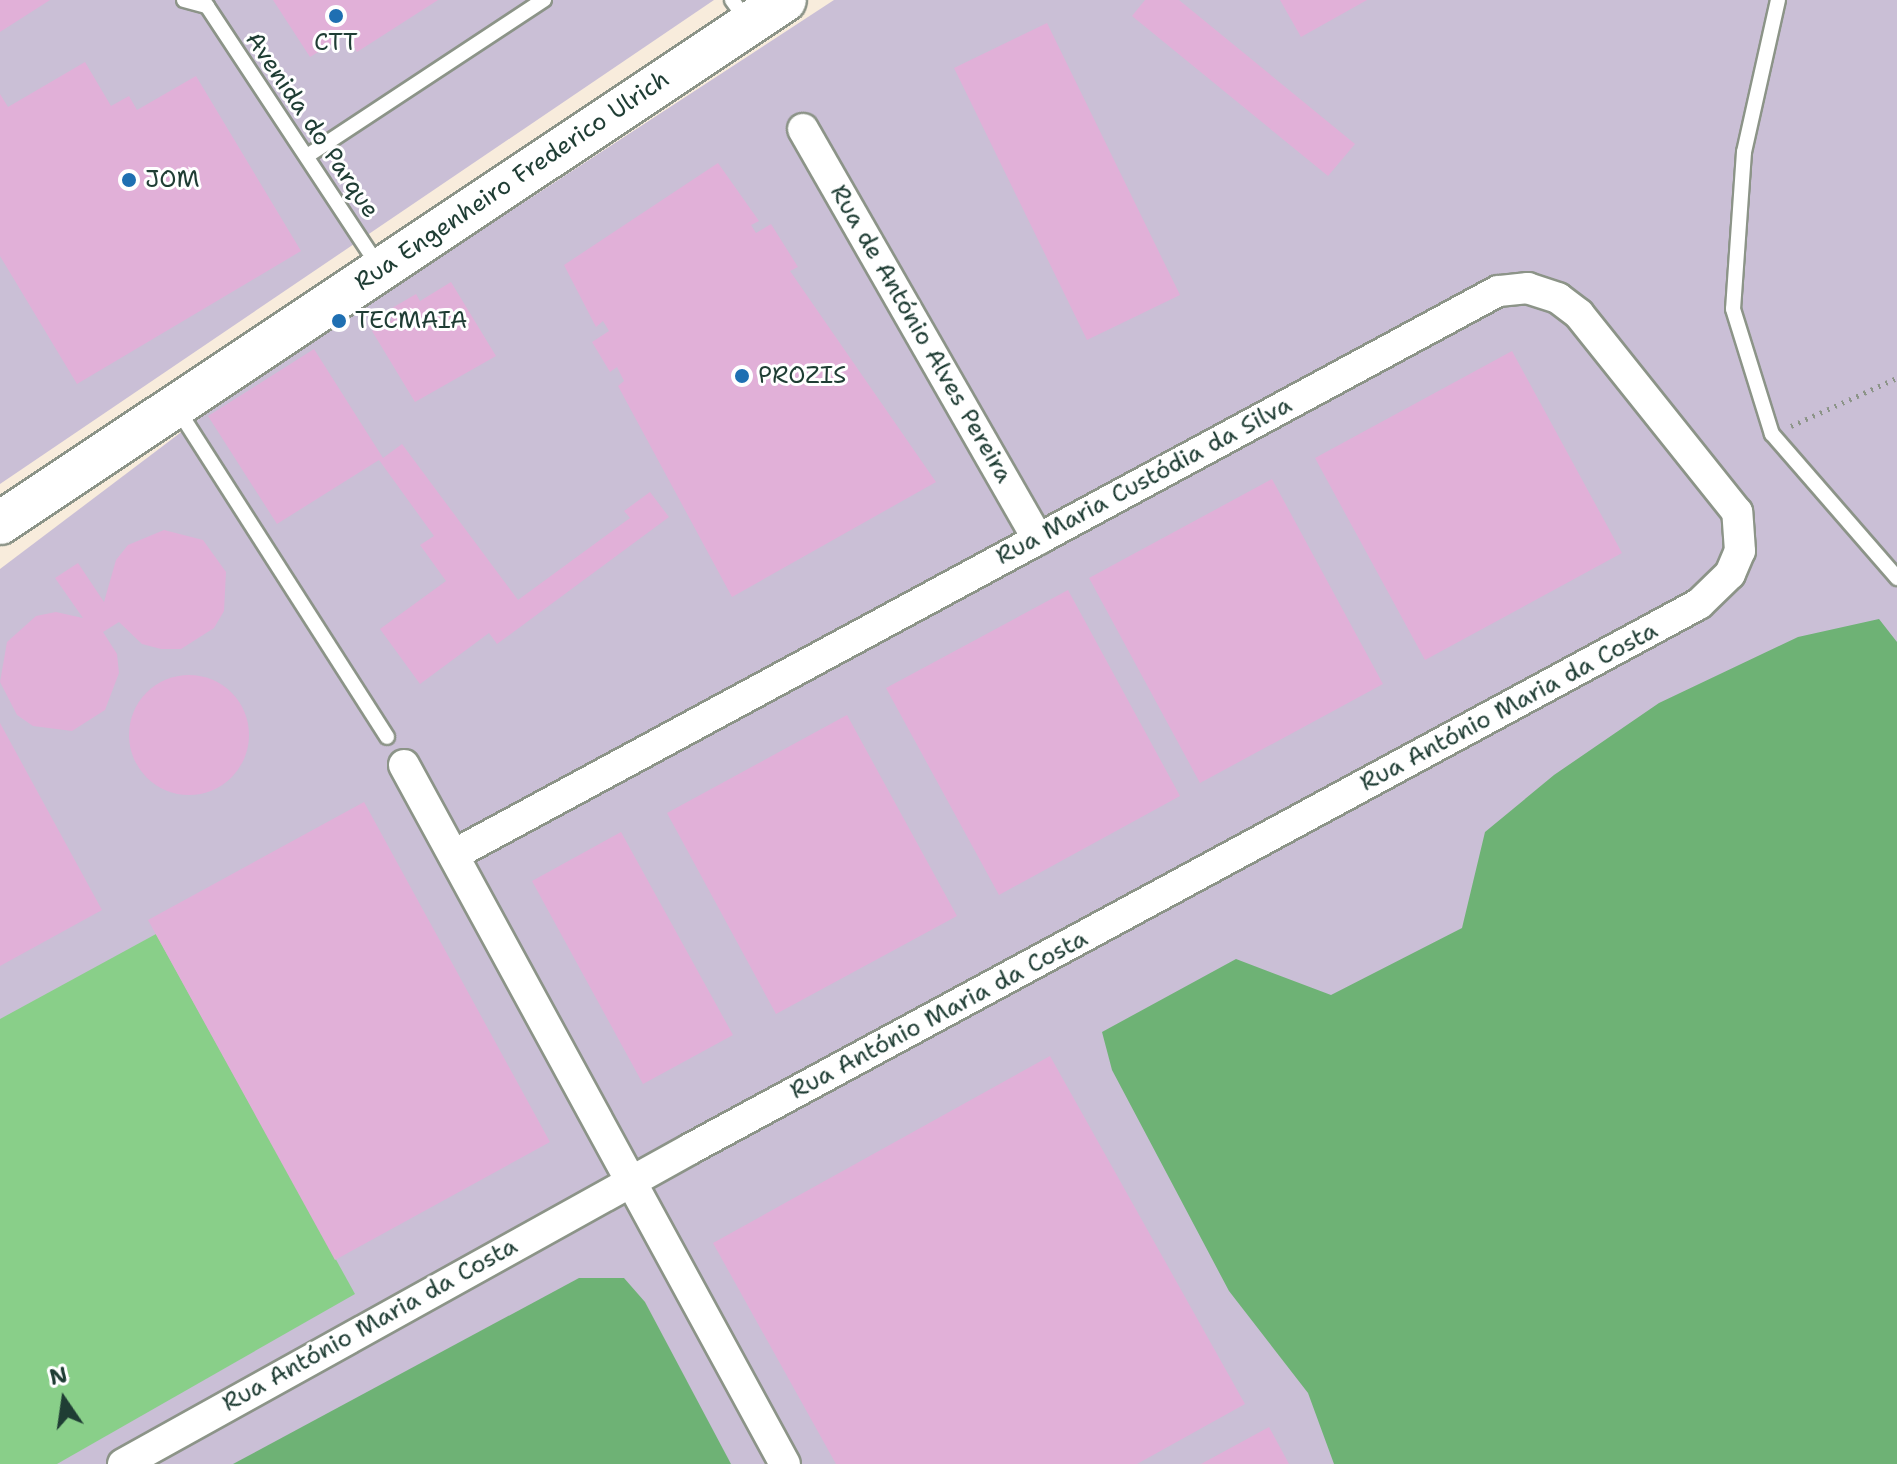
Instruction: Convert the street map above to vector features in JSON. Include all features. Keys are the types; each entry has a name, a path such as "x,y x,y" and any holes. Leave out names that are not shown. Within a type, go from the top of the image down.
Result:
{"main road":[{"name":"Rua Engenheiro Frederico Ulrich","path":"0,523 174,403 380,268 741,12 785,0"}],"street":[{"name":"Rua de António Alves Pereira","path":"803,129 1038,539"},
{"name":"Rua Maria Custódia da Silva","path":"455,854 1498,291 1528,288 1558,298 1589,326 1737,512 1740,551"},
{"name":"Rua António Maria da Costa","path":"123,1464 630,1181 1699,604 1730,574 1740,551"},
{"path":"404,765 785,1464"}],"lane":[{"name":"Avenida do Parque","path":"184,0 205,3 380,268"},
{"path":"307,156 544,0"},
{"path":"1778,0 1744,152 1733,309 1772,434 1897,578"},
{"path":"174,403 387,737"}],"path":[{"path":"1772,434 1897,378"}],"shaded area":[{"path":"0,0 714,0 0,484"},
{"path":"834,0 1897,0 1897,1464 0,1464 0,569 241,387"}],"green space":[{"path":"1879,619 1897,642 1897,1464 1334,1464 1308,1393 1229,1291 1112,1070 1102,1032 1236,959 1331,995 1462,928 1485,832 1554,775 1659,703 1798,637"},
{"path":"156,934 355,1294 57,1464 0,1464 0,1019"},
{"path":"579,1278 624,1278 645,1302 731,1464 233,1464"}],"building":[{"path":"0,0 50,0 0,32"},
{"path":"273,0 438,0 357,52 346,35 310,57"},
{"path":"1145,0 1179,0 1355,144 1328,176 1132,16"},
{"path":"1280,0 1367,0 1301,37"},
{"path":"1047,23 1180,295 1087,340 954,68"},
{"name":"JOM","path":"85,62 111,106 129,96 137,110 196,76 301,251 77,384 0,256 0,94 8,107"},
{"name":"PROZIS","path":"718,163 759,221 751,225 756,233 771,224 798,267 790,271 936,482 732,597 618,386 624,381 617,367 610,372 592,342 609,331 603,321 596,327 564,265"},
{"path":"451,282 496,356 415,402 372,331 392,320 387,311 416,294 420,301"},
{"path":"314,349 383,458 402,444 518,600 630,518 624,511 650,492 669,517 497,644 489,633 420,684 380,629 446,581 420,545 434,536 379,460 277,524 208,416"},
{"path":"1512,351 1622,553 1425,660 1315,458"},
{"path":"1272,479 1383,684 1200,783 1089,578"},
{"path":"164,530 203,540 226,572 224,611 214,628 181,649 161,649 142,644 119,622 103,632 117,654 119,673 105,710 72,731 33,726 17,715 0,682 7,642 36,616 56,612 83,618 55,578 78,563 104,602 116,560 128,545"},
{"path":"1068,590 1180,796 999,895 886,688"},
{"path":"189,675 212,680 231,693 244,712 249,735 244,758 231,777 212,790 189,795 166,790 147,777 134,758 129,735 134,712 147,693 166,680"},
{"path":"847,715 957,916 776,1014 667,813"},
{"path":"0,723 102,910 0,966"},
{"path":"364,802 550,1142 335,1260 148,920"},
{"path":"621,832 733,1035 643,1084 532,881"},
{"path":"1050,1056 1245,1404 1137,1464 836,1464 713,1243"},
{"path":"1269,1427 1289,1464 1201,1464"}],"place":[{"name":"CTT","path":"336,16"},
{"name":"JOM","path":"129,180"},
{"name":"TECMAIA","path":"339,321"},
{"name":"PROZIS","path":"742,376"}]}
